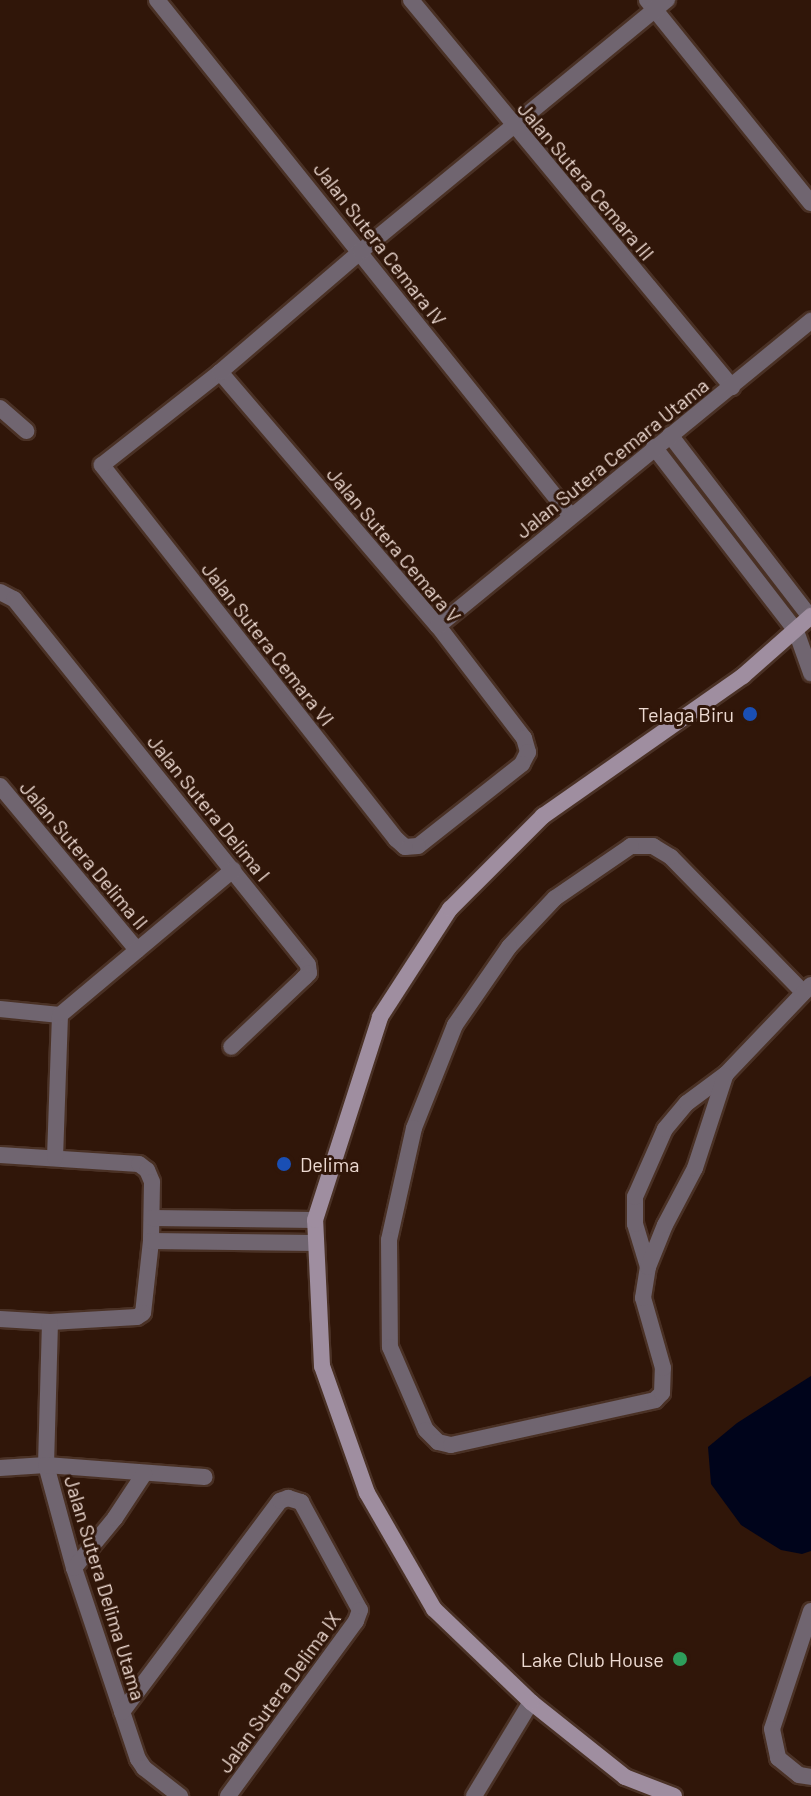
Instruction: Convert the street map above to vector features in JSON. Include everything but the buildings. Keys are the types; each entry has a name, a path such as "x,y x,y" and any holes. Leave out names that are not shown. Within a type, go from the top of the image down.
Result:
{"street":[{"name":"Jalan Sutera Cemara IV","path":"157,0 570,515"},
{"name":"Jalan Sutera Cemara III","path":"411,0 732,387"},
{"path":"220,372 656,3 811,203"},
{"name":"Jalan Sutera Cemara Utama","path":"438,626 811,321"},
{"name":"Jalan Sutera Cemara VI","path":"220,372 102,465 405,847 418,846 482,795"},
{"name":"Jalan Sutera Cemara V","path":"220,372 438,626 524,738 528,752 522,764 482,795"},
{"path":"0,408 26,431"},
{"path":"670,435 811,617 743,676 543,816 450,909 380,1017 315,1220 315,1243 322,1366 367,1493 434,1609 531,1702 625,1777 674,1796"},
{"path":"654,447 796,631 810,671"},
{"name":"Jalan Sutera Delima I","path":"0,592 14,599 308,965 309,973 231,1047"},
{"name":"Jalan Sutera Delima II","path":"0,786 137,950"},
{"path":"648,1267 635,1224 635,1197 665,1129 687,1103 726,1074 807,989 671,857 653,846 631,846 555,898 509,947 455,1025 414,1128 389,1240 390,1347 426,1430 438,1442 451,1445 655,1400 662,1393 663,1368 643,1298 648,1267 665,1225 695,1168 726,1074"},
{"path":"0,993 7,1010 60,1015 233,870"},
{"path":"55,1158 60,1015"},
{"path":"0,1155 139,1164 147,1170 152,1182 151,1241 143,1313 137,1317 50,1322 0,1319"},
{"path":"152,1218 315,1220"},
{"path":"151,1241 315,1243"},
{"name":"Jalan Sutera Delima Utama","path":"50,1322 46,1465 74,1568 144,1768 180,1796"},
{"path":"0,1468 46,1465 205,1477"},
{"path":"74,1568 144,1474"},
{"name":"Jalan Sutera Delima IX","path":"122,1712 280,1501 288,1498 301,1502 360,1610 356,1621 228,1796"},
{"path":"811,1611 772,1729 778,1758 799,1775 811,1777"},
{"path":"474,1796 531,1702"}],"water":[{"path":"811,1376 811,1551 802,1554 781,1550 741,1525 711,1484 708,1447 737,1423"}],"place":[{"name":"Telaga Biru","path":"750,714"},
{"name":"Delima","path":"284,1164"},
{"name":"Lake Club House","path":"680,1659"}]}
